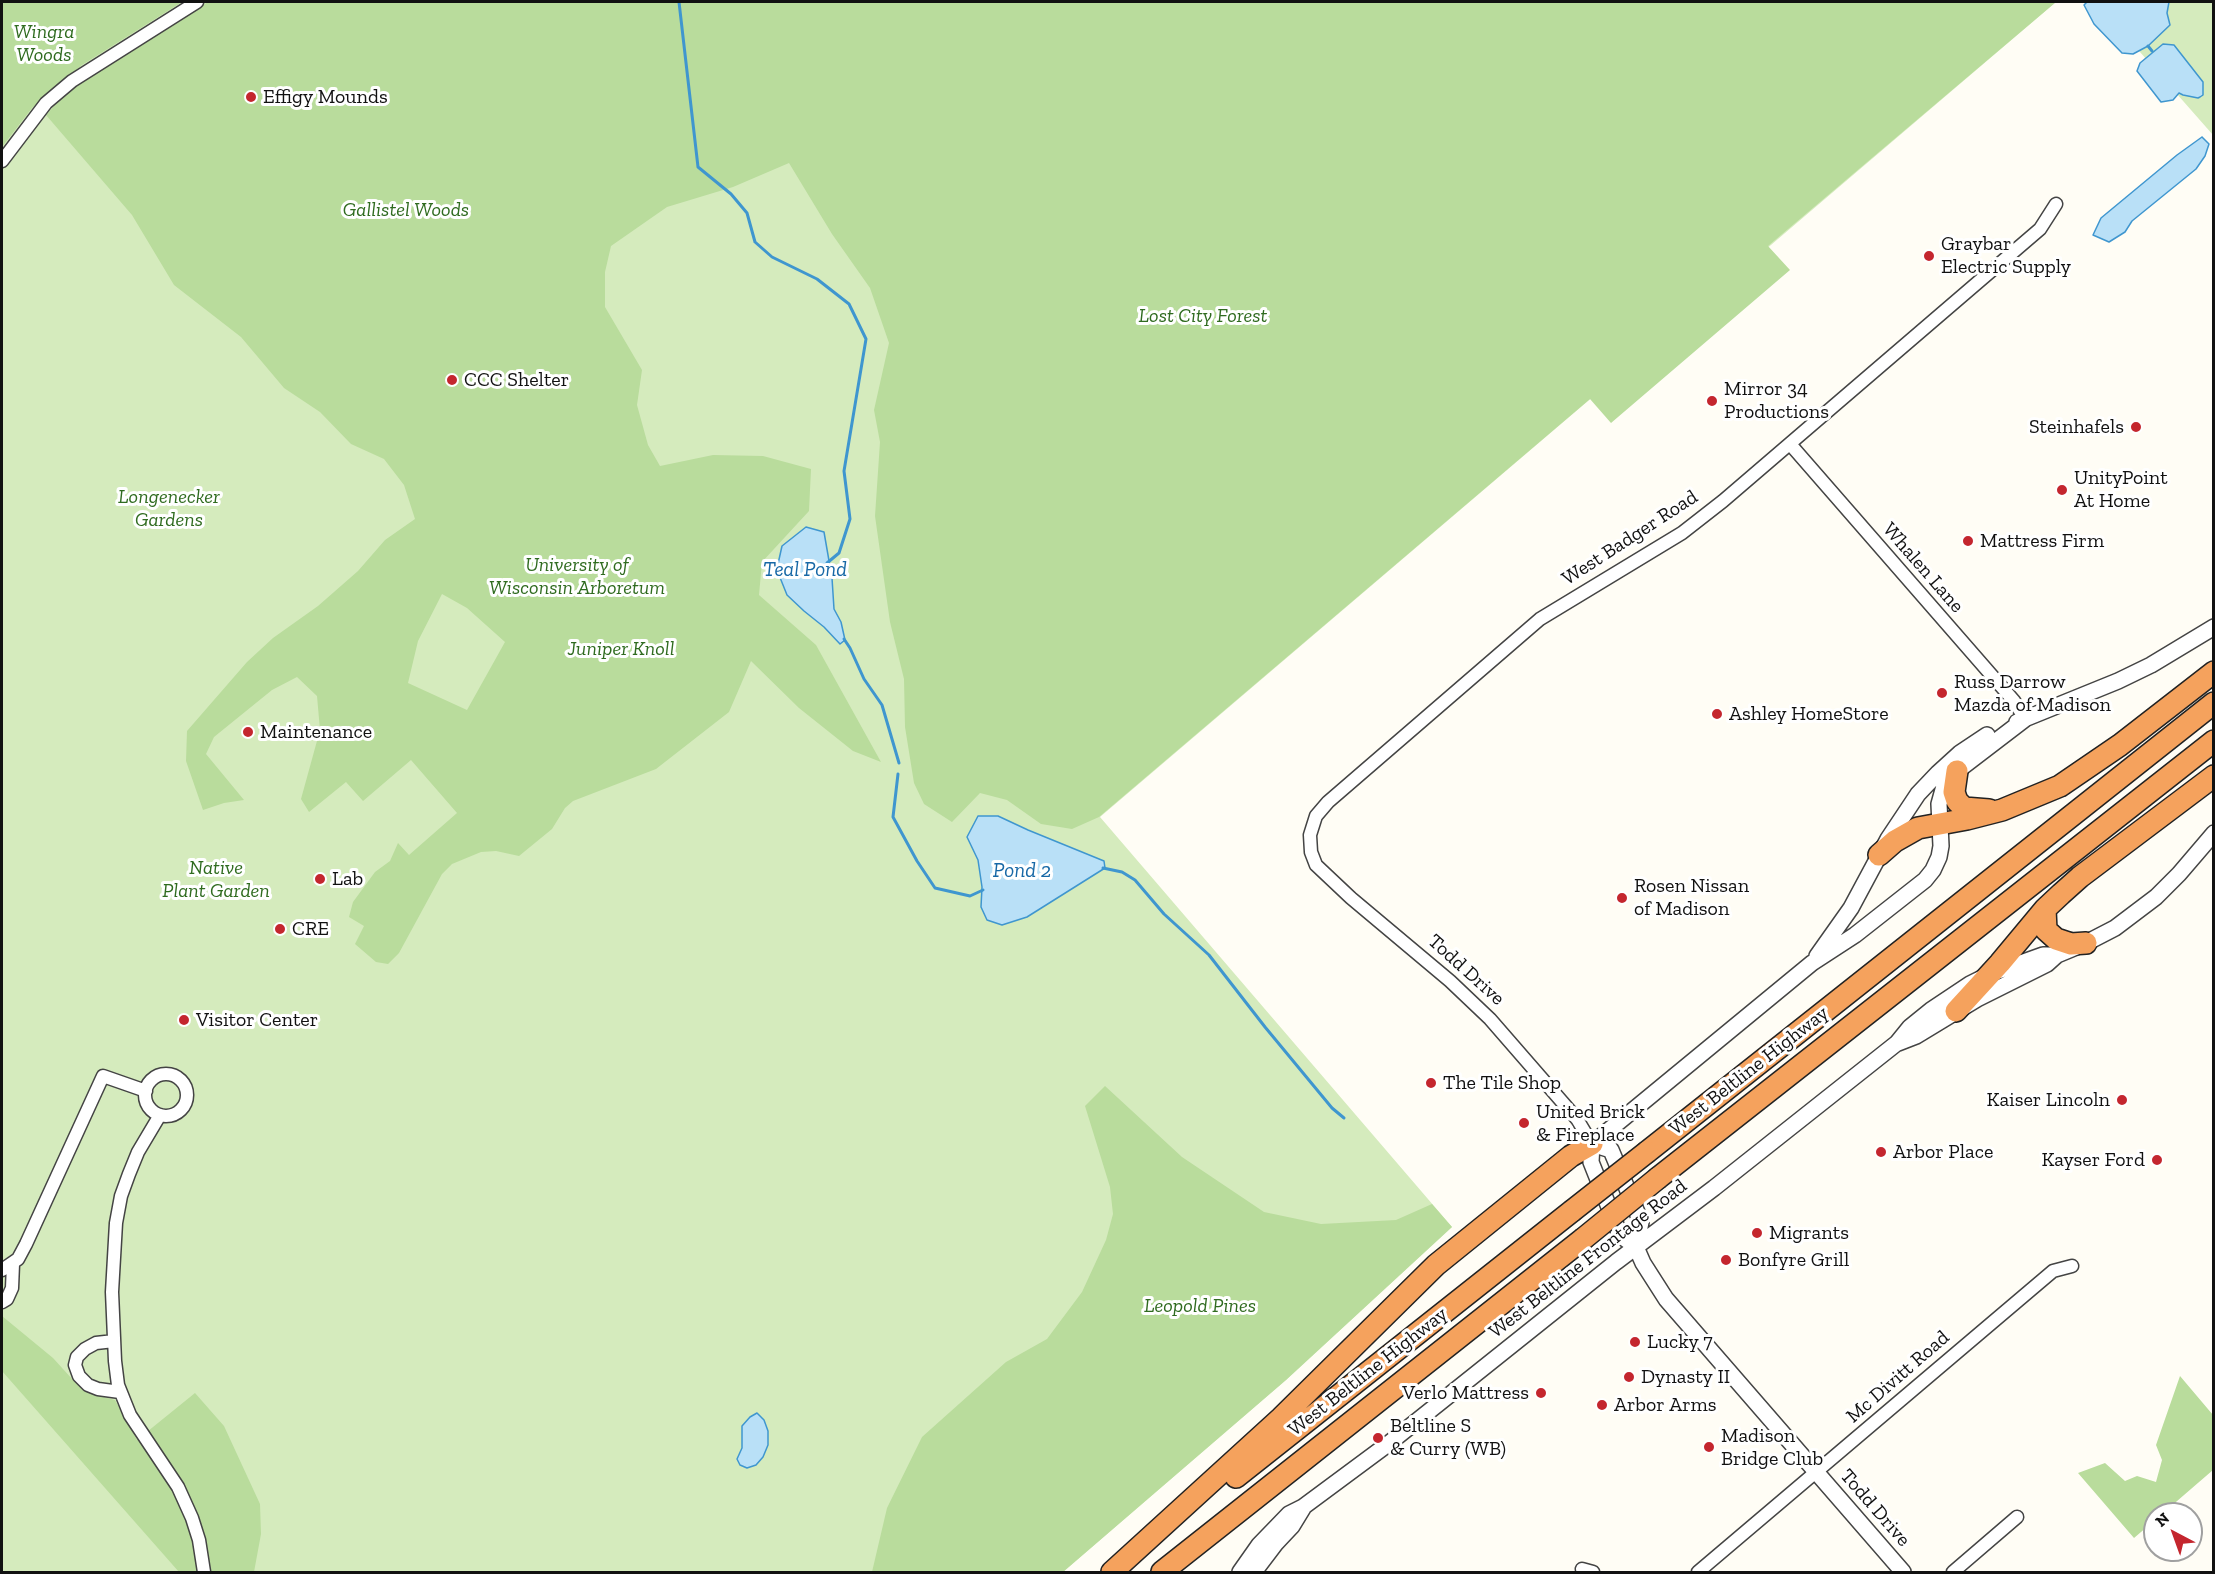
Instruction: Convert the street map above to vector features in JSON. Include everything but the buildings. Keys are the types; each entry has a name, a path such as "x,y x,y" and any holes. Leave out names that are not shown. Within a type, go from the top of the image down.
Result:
{"highway":[{"path":"1879,855 1906,834 1918,828 2002,810 2040,796 2085,771 2214,672"},
{"name":"West Beltline Highway","path":"1113,1572 2214,703"},
{"name":"West Beltline Highway","path":"1162,1572 2214,741"},
{"path":"1957,771 1954,792 1957,801 1964,808 2002,810"},
{"path":"1956,1011 2045,909 2080,877 2214,776"},
{"path":"2045,909 2046,930 2056,939 2071,945 2086,943"},
{"path":"1113,1572 1281,1418 1436,1265 1571,1156 1592,1144"}],"street":[{"path":"2,161 46,103 72,81 197,2"},
{"name":"West Badger Road","path":"1310,835 1316,816 1328,802 1540,620 1682,533 1790,444 2040,229 2056,204"},
{"name":"Whalen Lane","path":"1790,444 2014,701 2025,719"},
{"path":"1812,963 1851,908 1879,855 1918,794 1960,753 1986,736 2151,665 2214,627"},
{"path":"1592,1144 1812,963 1855,934 1924,880 1933,870 1939,856 1941,846 1939,804 1944,786 1957,771 2025,719"},
{"name":"West Beltline Frontage Road","path":"1897,1043 1916,1036 1956,1011 2047,964 2057,955 2115,928 2156,897 2214,833"},
{"name":"Todd Drive","path":"1310,835 1311,852 1316,865 1351,898 1450,981 1490,1019 1577,1119 1592,1144 1591,1162 1620,1235 1636,1247 1643,1263 1666,1299 1903,1572"},
{"name":"West Beltline Frontage Road","path":"1240,1572 1271,1531 1289,1514 1304,1507 1368,1460 1897,1043 1910,1027 1931,1010 1970,984 1990,974 2043,955 2057,955"},
{"path":"172,1074 183,1082 188,1095 183,1107 173,1115 160,1115 147,1103 146,1090 148,1084 159,1075 172,1074"},
{"path":"2,1302 7,1299 12,1288 7,1267 18,1259 26,1244 103,1076 146,1090"},
{"path":"160,1115 138,1152 121,1196 113,1255 114,1341 118,1385 130,1415 178,1487 199,1540 204,1572"},
{"name":"Todd Drive","path":"1592,1144 1611,1150 1616,1161 1641,1222 1636,1247"},
{"name":"Mc Divitt Road","path":"1698,1572 2053,1271 2072,1266"},
{"path":"114,1341 96,1343 85,1349 77,1357 75,1365 79,1376 88,1385 120,1392"},
{"name":"West Beltline Frontage Road","path":"1254,1572 1292,1526 1304,1507"},
{"path":"1953,1572 2017,1517"}],"green space":[{"name":"University of Wisconsin Arboretum","path":"2,2 2056,2 1100,817 1452,1227 1286,1380 1063,1572 2,1572"},
{"name":"Wingra Woods","path":"2,2 182,2 82,65 32,108 2,147"},
{"name":"Lost City Forest","path":"208,2 2056,2 1768,246 1790,270 1611,423 1590,399 1099,817 1072,829 1041,824 1007,800 980,793 952,822 924,804 914,783 905,727 904,679 890,622 875,516 880,442 874,410 889,343 870,288 832,234 789,163 733,187 667,207 611,246 605,272 605,307 642,370 637,405 648,445 660,466 713,455 763,456 811,469 809,511 762,562 759,595 816,645 881,762 853,751 799,708 751,661 729,712 656,769 573,801 565,808 552,829 519,856 496,851 481,852 452,864 442,874 399,953 388,964 376,962 355,944 364,926 349,917 353,902 375,872 390,861 398,843 409,855 457,813 411,760 363,801 346,782 309,812 301,799 320,730 317,696 297,677 272,690 214,737 206,754 244,800 224,803 203,810 186,761 187,731 247,662 273,638 318,606 358,571 385,540 415,519 404,485 384,459 351,444 320,412 284,388 241,337 174,285 132,215 46,115 66,93","holes":["442,594 467,608 505,642 467,710 408,683 418,641"]},
{"path":"2096,2 2213,2 2213,135"},
{"name":"Leopold Pines","path":"1105,1086 1182,1157 1264,1212 1321,1224 1396,1220 1432,1204 1452,1227 1286,1380 1063,1572 872,1572 887,1508 922,1437 1006,1362 1047,1339 1082,1292 1106,1240 1113,1214 1110,1187 1085,1106"},
{"path":"2,1316 53,1358 73,1380 96,1395 115,1400 137,1440 195,1393 224,1426 260,1504 261,1534 254,1572 179,1572 2,1371"},
{"path":"2180,1376 2213,1415 2213,1470 2176,1502 2143,1502 2143,1530 2134,1538 2078,1473 2105,1463 2125,1481 2137,1476 2156,1482 2162,1460 2156,1445"}],"water":[{"path":"2087,2 2169,2 2167,13 2170,25 2148,46 2133,54 2122,53 2094,24 2084,5"},
{"path":"2163,44 2174,45 2203,82 2203,95 2198,98 2179,93 2173,100 2161,102 2137,71 2140,63"},
{"path":"2202,137 2209,144 2205,156 2196,169 2132,221 2125,232 2109,242 2093,235 2101,218"},
{"name":"Teal Pond","path":"806,527 824,532 832,578 834,609 841,622 845,640 840,644 787,595 779,575 778,564 782,546"},
{"name":"Pond 2","path":"978,816 998,816 1104,861 1105,868 1027,917 1002,925 987,920 981,907 982,887 978,860 967,837"},
{"path":"757,1413 764,1420 768,1431 768,1445 763,1457 756,1465 747,1468 740,1465 737,1459 742,1448 742,1426"}],"waterway":[{"path":"679,2 698,167 731,194 747,213 755,242 772,257 817,279 849,304 866,339 844,471 850,519 839,553 827,563"},
{"path":"2148,46 2152,51"},
{"path":"844,639 864,679 882,705 899,763"},
{"path":"898,774 893,817 935,888 970,896 983,890"},
{"path":"1103,868 1122,872 1135,880 1164,914 1209,955 1332,1108 1344,1118"}],"place":[{"name":"Effigy Mounds","path":"251,97"},
{"name":"Graybar Electric Supply","path":"1929,256"},
{"name":"CCC Shelter","path":"452,380"},
{"name":"Mirror 34 Productions","path":"1712,401"},
{"name":"Steinhafels","path":"2136,427"},
{"name":"UnityPoint At Home","path":"2062,490"},
{"name":"Mattress Firm","path":"1968,541"},
{"name":"Russ Darrow Mazda of Madison","path":"1942,693"},
{"name":"Ashley HomeStore","path":"1717,714"},
{"name":"Maintenance","path":"248,732"},
{"name":"Lab","path":"320,879"},
{"name":"Rosen Nissan of Madison","path":"1622,898"},
{"name":"CRE","path":"280,929"},
{"name":"Visitor Center","path":"184,1020"},
{"name":"The Tile Shop","path":"1431,1083"},
{"name":"Kaiser Lincoln","path":"2122,1100"},
{"name":"United Brick & Fireplace","path":"1524,1123"},
{"name":"Arbor Place","path":"1881,1152"},
{"name":"Kayser Ford","path":"2157,1160"},
{"name":"Migrants","path":"1757,1233"},
{"name":"Bonfyre Grill","path":"1726,1260"},
{"name":"Lucky 7","path":"1635,1342"},
{"name":"Dynasty II","path":"1629,1377"},
{"name":"Verlo Mattress","path":"1541,1393"},
{"name":"Arbor Arms","path":"1602,1405"},
{"name":"Beltline S & Curry (WB)","path":"1378,1438"},
{"name":"Madison Bridge Club","path":"1709,1447"}],"park label":[{"name":"Gallistel Woods","path":"406,210"},
{"name":"Longenecker Gardens","path":"169,508"},
{"name":"Juniper Knoll","path":"621,649"},
{"name":"Native Plant Garden","path":"216,880"}]}
